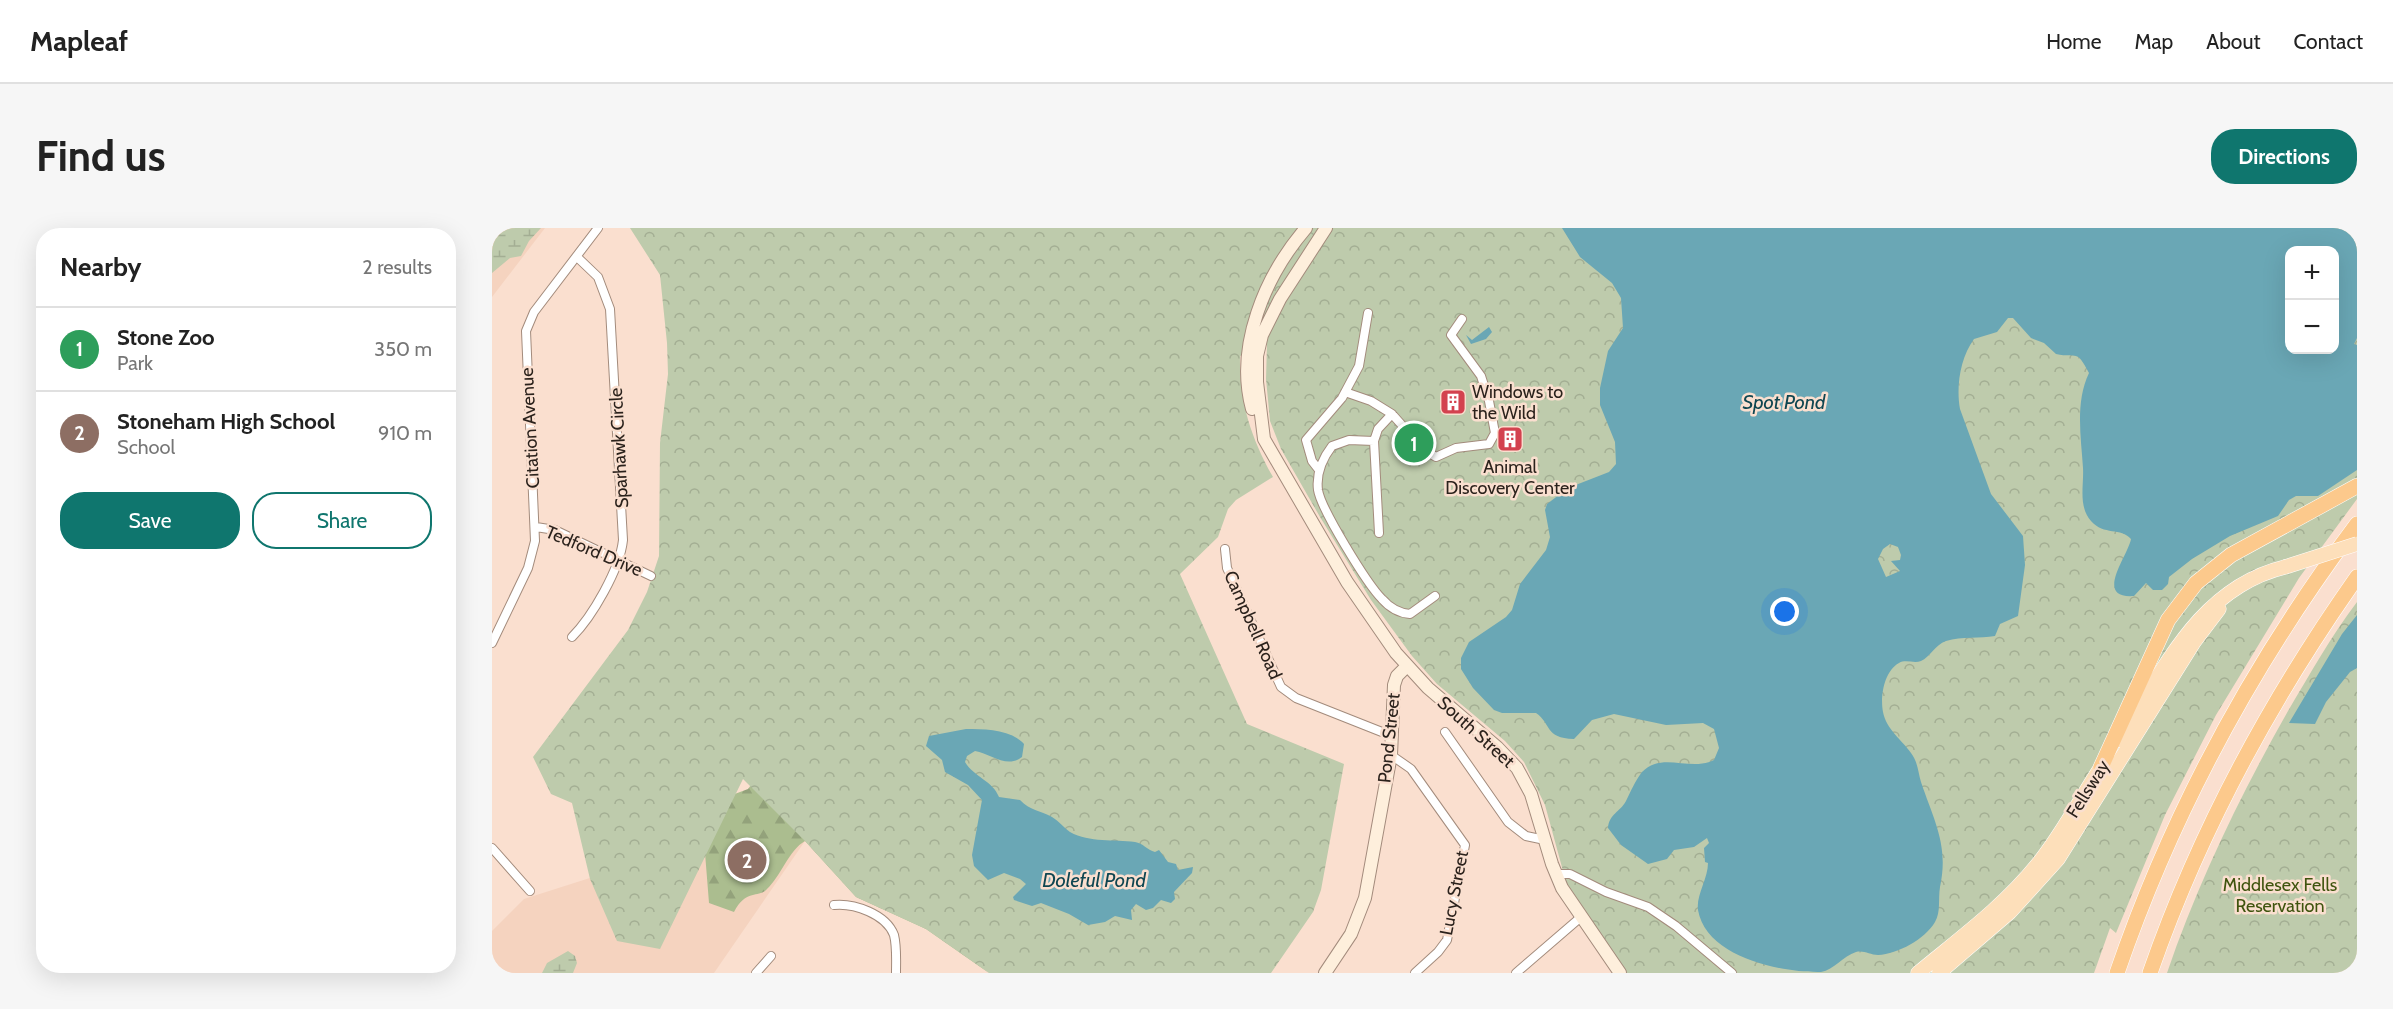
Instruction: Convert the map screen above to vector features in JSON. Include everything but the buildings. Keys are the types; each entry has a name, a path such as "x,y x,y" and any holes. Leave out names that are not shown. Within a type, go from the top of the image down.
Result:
{"highway":[{"path":"2101,767 2168,621 2196,582 2231,555 2357,486"},
{"path":"2117,973 2165,852 2215,749 2287,625 2357,524"},
{"path":"2150,973 2182,889 2235,777 2285,686 2357,577"}],"main road":[{"path":"1306,228 1287,253 1269,286 1252,334 1250,397 1273,458 1347,582 1407,666"},
{"path":"1261,430 1257,365 1262,335 1273,310 1326,228"},
{"name":"Fellsway","path":"1918,973 1995,908 2029,874 2055,842 2184,635 2215,603 2261,575 2357,544"},
{"name":"Fellsway","path":"1939,973 2010,912 2049,871 2078,830 2194,642 2238,589"},
{"name":"Pond Street","path":"1325,973 1351,934 1363,905 1391,755 1394,683 1407,666"},
{"name":"South Street","path":"1407,666 1438,698 1493,743 1513,763 1531,794 1556,874 1581,917 1620,973"}],"street":[{"name":"Citation Avenue","path":"492,643 532,558 536,527 526,331 534,312 598,228"},
{"name":"Sparhawk Circle","path":"572,637 589,619 618,559 622,545 623,525 611,315 607,297 598,277 577,257"},
{"path":"1319,470 1312,461 1306,440 1345,392 1362,359 1368,313"},
{"path":"1345,392 1371,401 1392,414 1424,450 1436,457 1456,448 1489,444 1495,433 1486,389 1475,365 1451,335 1462,319"},
{"path":"1379,532 1374,441 1377,429 1392,414"},
{"path":"1374,441 1349,440 1337,443 1329,449 1319,470 1318,490 1323,505 1381,598 1397,611 1410,614 1435,596"},
{"name":"Tedford Drive","path":"536,527 555,530 651,576"},
{"name":"Campbell Road","path":"1225,549 1227,568 1281,687 1296,698 1392,736"},
{"name":"South Street","path":"1445,732 1508,822 1526,836 1545,840"},
{"name":"Lucy Street","path":"1391,755 1411,769 1465,845 1447,940 1438,952 1414,973"},
{"path":"492,848 530,891"},
{"path":"1556,874 1570,874 1606,892 1648,907 1676,926 1732,973"},
{"path":"834,905 857,907 886,923 894,937 896,973"},
{"path":"1516,973 1581,917"},
{"path":"756,973 771,956"}],"shaded area":[{"path":"492,228 545,228 492,297"},
{"path":"712,839 805,841 714,973 492,973 492,931 524,899"}],"green space":[{"path":"492,228 541,228 529,241 521,256 510,258 492,273"},
{"path":"630,228 2357,228 2357,499 2299,578 2216,715 2165,815 2116,933 2110,928 2094,973 1627,973 1566,882 1545,805 1524,762 1505,741 1437,684 1412,656 1371,600 1281,449 1270,421 1266,379 1267,343 1240,356 1240,373 1248,419 1258,448 1273,477 1236,500 1228,509 1218,537 1180,574 1247,724 1344,764 1321,890 1313,912 1271,973 989,973 926,929 856,897 805,841 743,779 660,949 617,941 590,879 572,803 551,794 533,757 628,630 647,592 659,556 660,443 668,374 660,275"},
{"name":"Middlesex Fells Reservation","path":"2357,602 2357,973 2167,973 2192,905 2254,774 2313,669"},
{"path":"754,781 989,973 926,929 856,897 805,841 794,850 777,877 764,892 743,900 734,912 709,903 705,853 732,795 748,789"},
{"path":"568,951 575,956 577,963 573,973 542,973 547,963"}],"water":[{"name":"Spot Pond","path":"1562,228 2357,228 2357,338 2354,344 2357,345 2357,470 2318,496 2296,496 2289,500 2278,516 2230,536 2192,559 2169,577 2168,584 2162,590 2153,590 2146,583 2134,596 2122,595 2116,591 2114,584 2131,539 2122,533 2096,526 2084,509 2080,408 2089,373 2085,365 2079,357 2056,354 2044,343 2031,338 2013,318 2008,318 1997,332 1974,339 1965,355 1960,373 1960,409 1991,494 2023,536 2025,565 2018,616 2000,624 1995,636 1946,641 1921,661 1899,663 1887,678 1882,699 1887,724 1913,756 1918,767 1939,833 1943,858 1937,918 1925,934 1902,949 1878,955 1856,952 1826,971 1805,972 1767,965 1730,951 1715,940 1704,926 1698,904 1708,863 1705,862 1704,848 1709,843 1707,838 1694,847 1674,850 1667,859 1648,864 1621,845 1608,828 1610,819 1624,805 1642,772 1650,766 1667,762 1695,764 1714,760 1719,748 1714,729 1703,723 1666,725 1614,714 1592,720 1574,739 1564,738 1553,733 1536,713 1502,713 1494,710 1473,688 1461,669 1461,658 1469,642 1506,617 1512,610 1520,584 1546,550 1550,537 1545,510 1547,504 1568,488 1609,472 1616,464 1615,442 1600,405 1600,388 1608,351 1623,328 1621,298 1612,283 1580,257","holes":["1890,544 1898,547 1900,560 1891,561 1900,571 1886,577 1878,559 1883,549"]},
{"path":"1489,327 1492,332 1486,339 1471,344 1466,335 1472,340"},
{"path":"2357,615 2357,668 2350,672 2326,702 2315,724 2289,723 2342,634"},
{"name":"Doleful Pond","path":"966,729 1005,733 1024,744 1022,757 1011,762 975,751 967,756 965,762 973,772 992,787 999,797 1020,800 1031,808 1057,820 1070,832 1086,838 1138,843 1155,852 1159,850 1168,862 1176,864 1178,870 1193,867 1192,873 1174,892 1175,899 1171,903 1161,900 1153,908 1146,910 1136,904 1131,910 1132,920 1115,916 1105,922 1088,925 1069,914 1041,903 1032,906 1014,900 1013,897 1026,884 1020,879 1004,873 988,880 974,866 972,855 982,800 968,785 945,772 942,760 926,746 929,736"}],"place":[{"name":"Windows to the Wild","path":"1453,402"},
{"name":"Animal Discovery Center","path":"1510,439"},
{"name":"Stone Zoo","path":"1414,443"},
{"name":"Stoneham High School","path":"747,860"}]}
